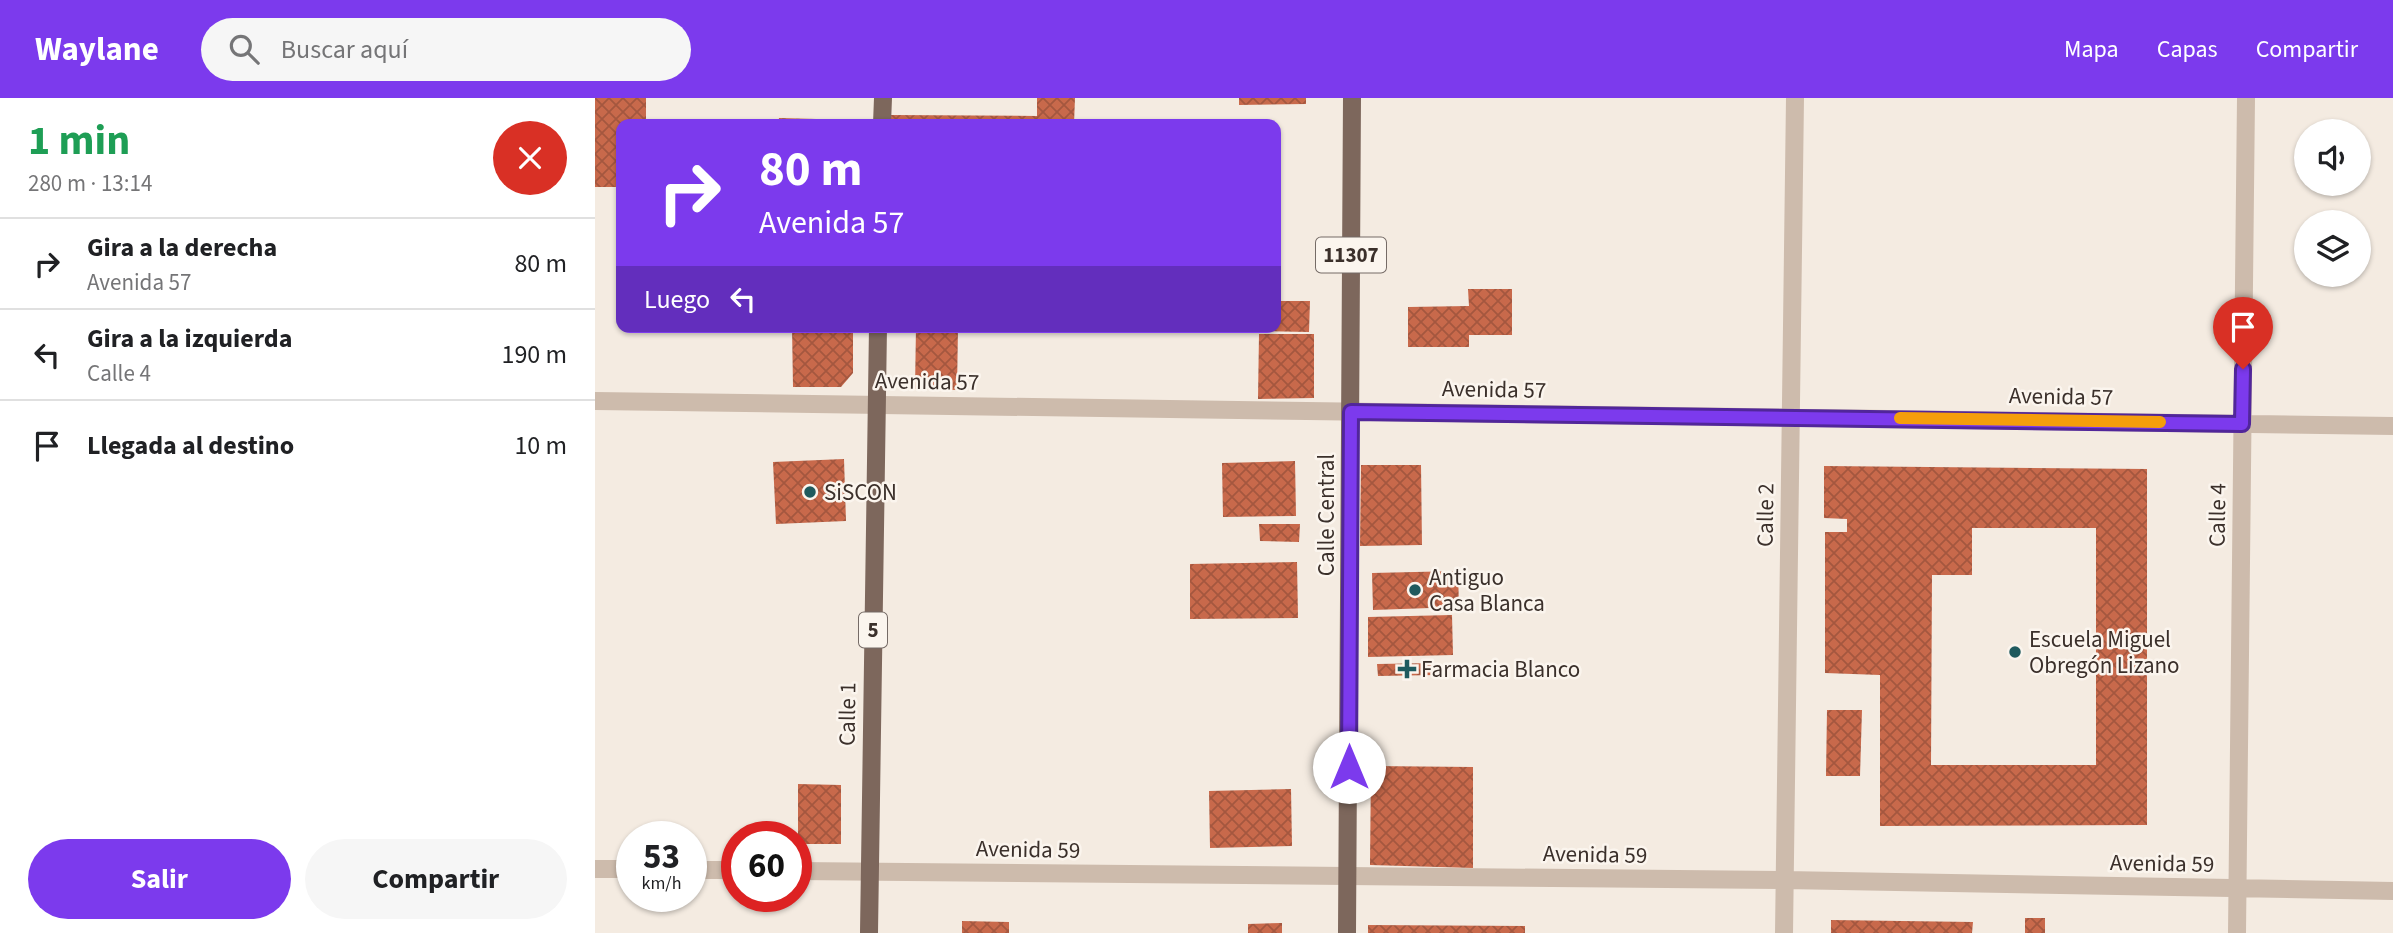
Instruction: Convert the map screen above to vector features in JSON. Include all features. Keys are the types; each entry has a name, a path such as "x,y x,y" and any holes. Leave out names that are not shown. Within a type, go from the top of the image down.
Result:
{"main road":[{"path":"882,119 883,98"},
{"name":"Calle Central","path":"1347,933 1352,98"},
{"name":"Calle 1","path":"869,933 878,333"}],"street":[{"name":"Calle 2","path":"1784,933 1795,98"},
{"name":"Calle 4","path":"2237,933 2246,98"},
{"name":"Avenida 57","path":"595,401 2393,426"},
{"path":"595,869 616,869"},
{"name":"Avenida 59","path":"812,871 1785,880 2393,891"}],"building":[{"path":"595,98 646,98 646,119 616,119 616,187 595,187"},
{"path":"1037,98 1075,98 1074,119 891,119 891,115 1037,116"},
{"path":"1239,98 1306,98 1306,104 1239,105"},
{"path":"1468,289 1512,289 1512,335 1469,335 1469,347 1408,347 1408,307 1469,306"},
{"path":"1281,301 1310,301 1309,332 1281,331"},
{"path":"792,333 853,333 853,373 841,387 793,387"},
{"path":"916,333 958,333 957,390 915,389"},
{"path":"1259,334 1314,334 1314,398 1258,399"},
{"name":"SiSCON","path":"844,459 846,521 776,524 773,462"},
{"path":"1295,461 1296,516 1223,517 1222,463"},
{"path":"1361,465 1421,465 1422,545 1360,546"},
{"path":"1824,466 2147,469 2147,825 1880,826 1880,675 1825,673 1825,532 1847,532 1847,519 1824,518","holes":["1972,528 2096,528 2096,765 1931,765 1932,575 1972,575"]},
{"path":"1259,524 1300,524 1299,542 1260,541"},
{"path":"1297,562 1298,618 1190,619 1190,564"},
{"name":"Antiguo Casa Blanca","path":"1458,571 1459,607 1373,610 1372,573"},
{"path":"1452,615 1453,655 1368,657 1368,617"},
{"name":"Farmacia Blanco","path":"1436,663 1436,675 1378,676 1377,664"},
{"path":"1827,710 1862,710 1860,776 1826,776"},
{"path":"1371,766 1473,767 1473,868 1370,865"},
{"path":"798,784 841,785 841,844 812,844 812,821 798,821"},
{"path":"1291,789 1292,846 1210,848 1209,791"},
{"path":"2025,918 2045,918 2045,933 2025,933"},
{"path":"1831,920 1973,922 1972,933 1831,933"},
{"path":"962,921 1009,922 1009,933 962,933"},
{"path":"1282,923 1282,933 1248,933 1248,924"},
{"path":"1368,925 1525,926 1525,933 1368,933"}],"slow traffic":[{"path":"1900,418 2160,422"}],"place":[{"name":"SiSCON","path":"810,492"},
{"name":"Antiguo Casa Blanca","path":"1415,590"},
{"name":"Escuela Miguel Obregón Lizano","path":"2015,652"},
{"name":"Farmacia Blanco","path":"1407,669"}],"route":[{"path":"1349,767 1351,412 2242,424 2243,369"}]}
